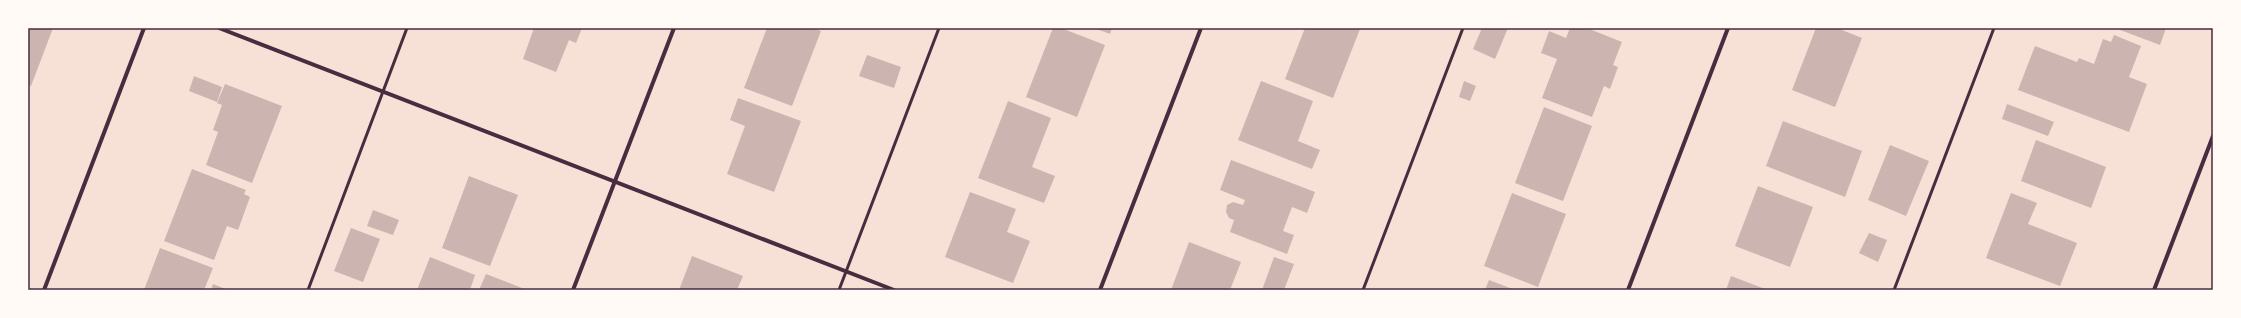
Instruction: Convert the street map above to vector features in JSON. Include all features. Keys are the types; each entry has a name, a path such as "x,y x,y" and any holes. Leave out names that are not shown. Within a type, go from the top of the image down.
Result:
{"street":[{"path":"44,290 144,28"},
{"path":"219,28 894,290"},
{"path":"573,290 674,28"},
{"path":"1100,290 1201,28"},
{"path":"1628,290 1728,28"},
{"path":"2154,290 2213,136"}],"lane":[{"path":"308,290 407,28"},
{"path":"838,290 939,28"},
{"path":"1363,290 1464,28"},
{"path":"1894,290 1994,28"}],"building":[{"path":"28,28 53,28 31,86 28,85"},
{"path":"534,28 582,28 576,43 569,40 556,72 523,59"},
{"path":"767,28 812,28 821,31 792,106 744,88"},
{"path":"1053,28 1061,28 1105,45 1077,117 1026,97"},
{"path":"1094,28 1112,28 1110,34"},
{"path":"1305,28 1360,29 1333,98 1285,79"},
{"path":"1482,28 1508,28 1495,59 1473,49"},
{"path":"1570,28 1587,28 1622,42 1613,65 1618,67 1610,89 1604,86 1592,117 1542,98 1557,59 1541,53 1549,31 1566,38"},
{"path":"1816,28 1837,28 1862,38 1835,107 1792,90"},
{"path":"2115,28 2166,28 2160,45"},
{"path":"2114,35 2141,46 2129,77 2147,84 2129,132 2018,90 2035,46 2077,62 2079,58 2094,64 2103,39 2111,42"},
{"path":"867,55 901,67 894,88 859,76"},
{"path":"194,76 222,87 217,102 189,91"},
{"path":"1261,81 1313,101 1298,141 1320,150 1312,169 1238,140"},
{"path":"1464,81 1476,86 1470,101 1459,97"},
{"path":"225,84 282,106 252,183 206,165 218,132 213,130 222,105 217,103"},
{"path":"738,98 801,121 774,192 727,174 745,126 730,120"},
{"path":"1008,101 1051,118 1032,167 1055,176 1044,203 978,178"},
{"path":"2007,104 2054,122 2048,136 2002,119"},
{"path":"1544,107 1592,126 1563,201 1515,183"},
{"path":"1783,121 1862,151 1845,197 1766,166"},
{"path":"2036,140 2106,167 2091,208 2021,181"},
{"path":"1890,145 1929,161 1906,216 1868,200"},
{"path":"1231,160 1315,192 1307,213 1292,207 1283,231 1294,235 1287,254 1230,232 1234,220 1229,218 1226,212 1227,205 1233,202 1243,205 1245,200 1220,190"},
{"path":"192,169 246,190 244,194 250,197 238,230 227,226 214,260 164,241"},
{"path":"469,176 518,195 490,266 442,248"},
{"path":"1758,186 1813,207 1790,267 1735,246"},
{"path":"970,192 1016,209 1007,232 1030,241 1013,283 945,257"},
{"path":"1512,193 1566,214 1538,287 1484,266"},
{"path":"2011,193 2037,203 2028,224 2077,243 2060,286 1986,258"},
{"path":"373,210 399,220 393,235 367,226"},
{"path":"351,228 380,239 363,282 334,271"},
{"path":"1869,233 1887,240 1878,262 1859,253"},
{"path":"1189,242 1241,262 1230,290 1171,290"},
{"path":"160,248 213,268 204,290 144,290"},
{"path":"692,256 743,276 737,290 679,290"},
{"path":"430,257 475,275 470,290 417,290"},
{"path":"1274,257 1294,264 1284,290 1262,290"},
{"path":"486,274 522,288 521,290 479,290"},
{"path":"1731,276 1768,290 1726,290"},
{"path":"1489,280 1515,290 1485,290"},
{"path":"213,284 228,290 211,290"}]}
